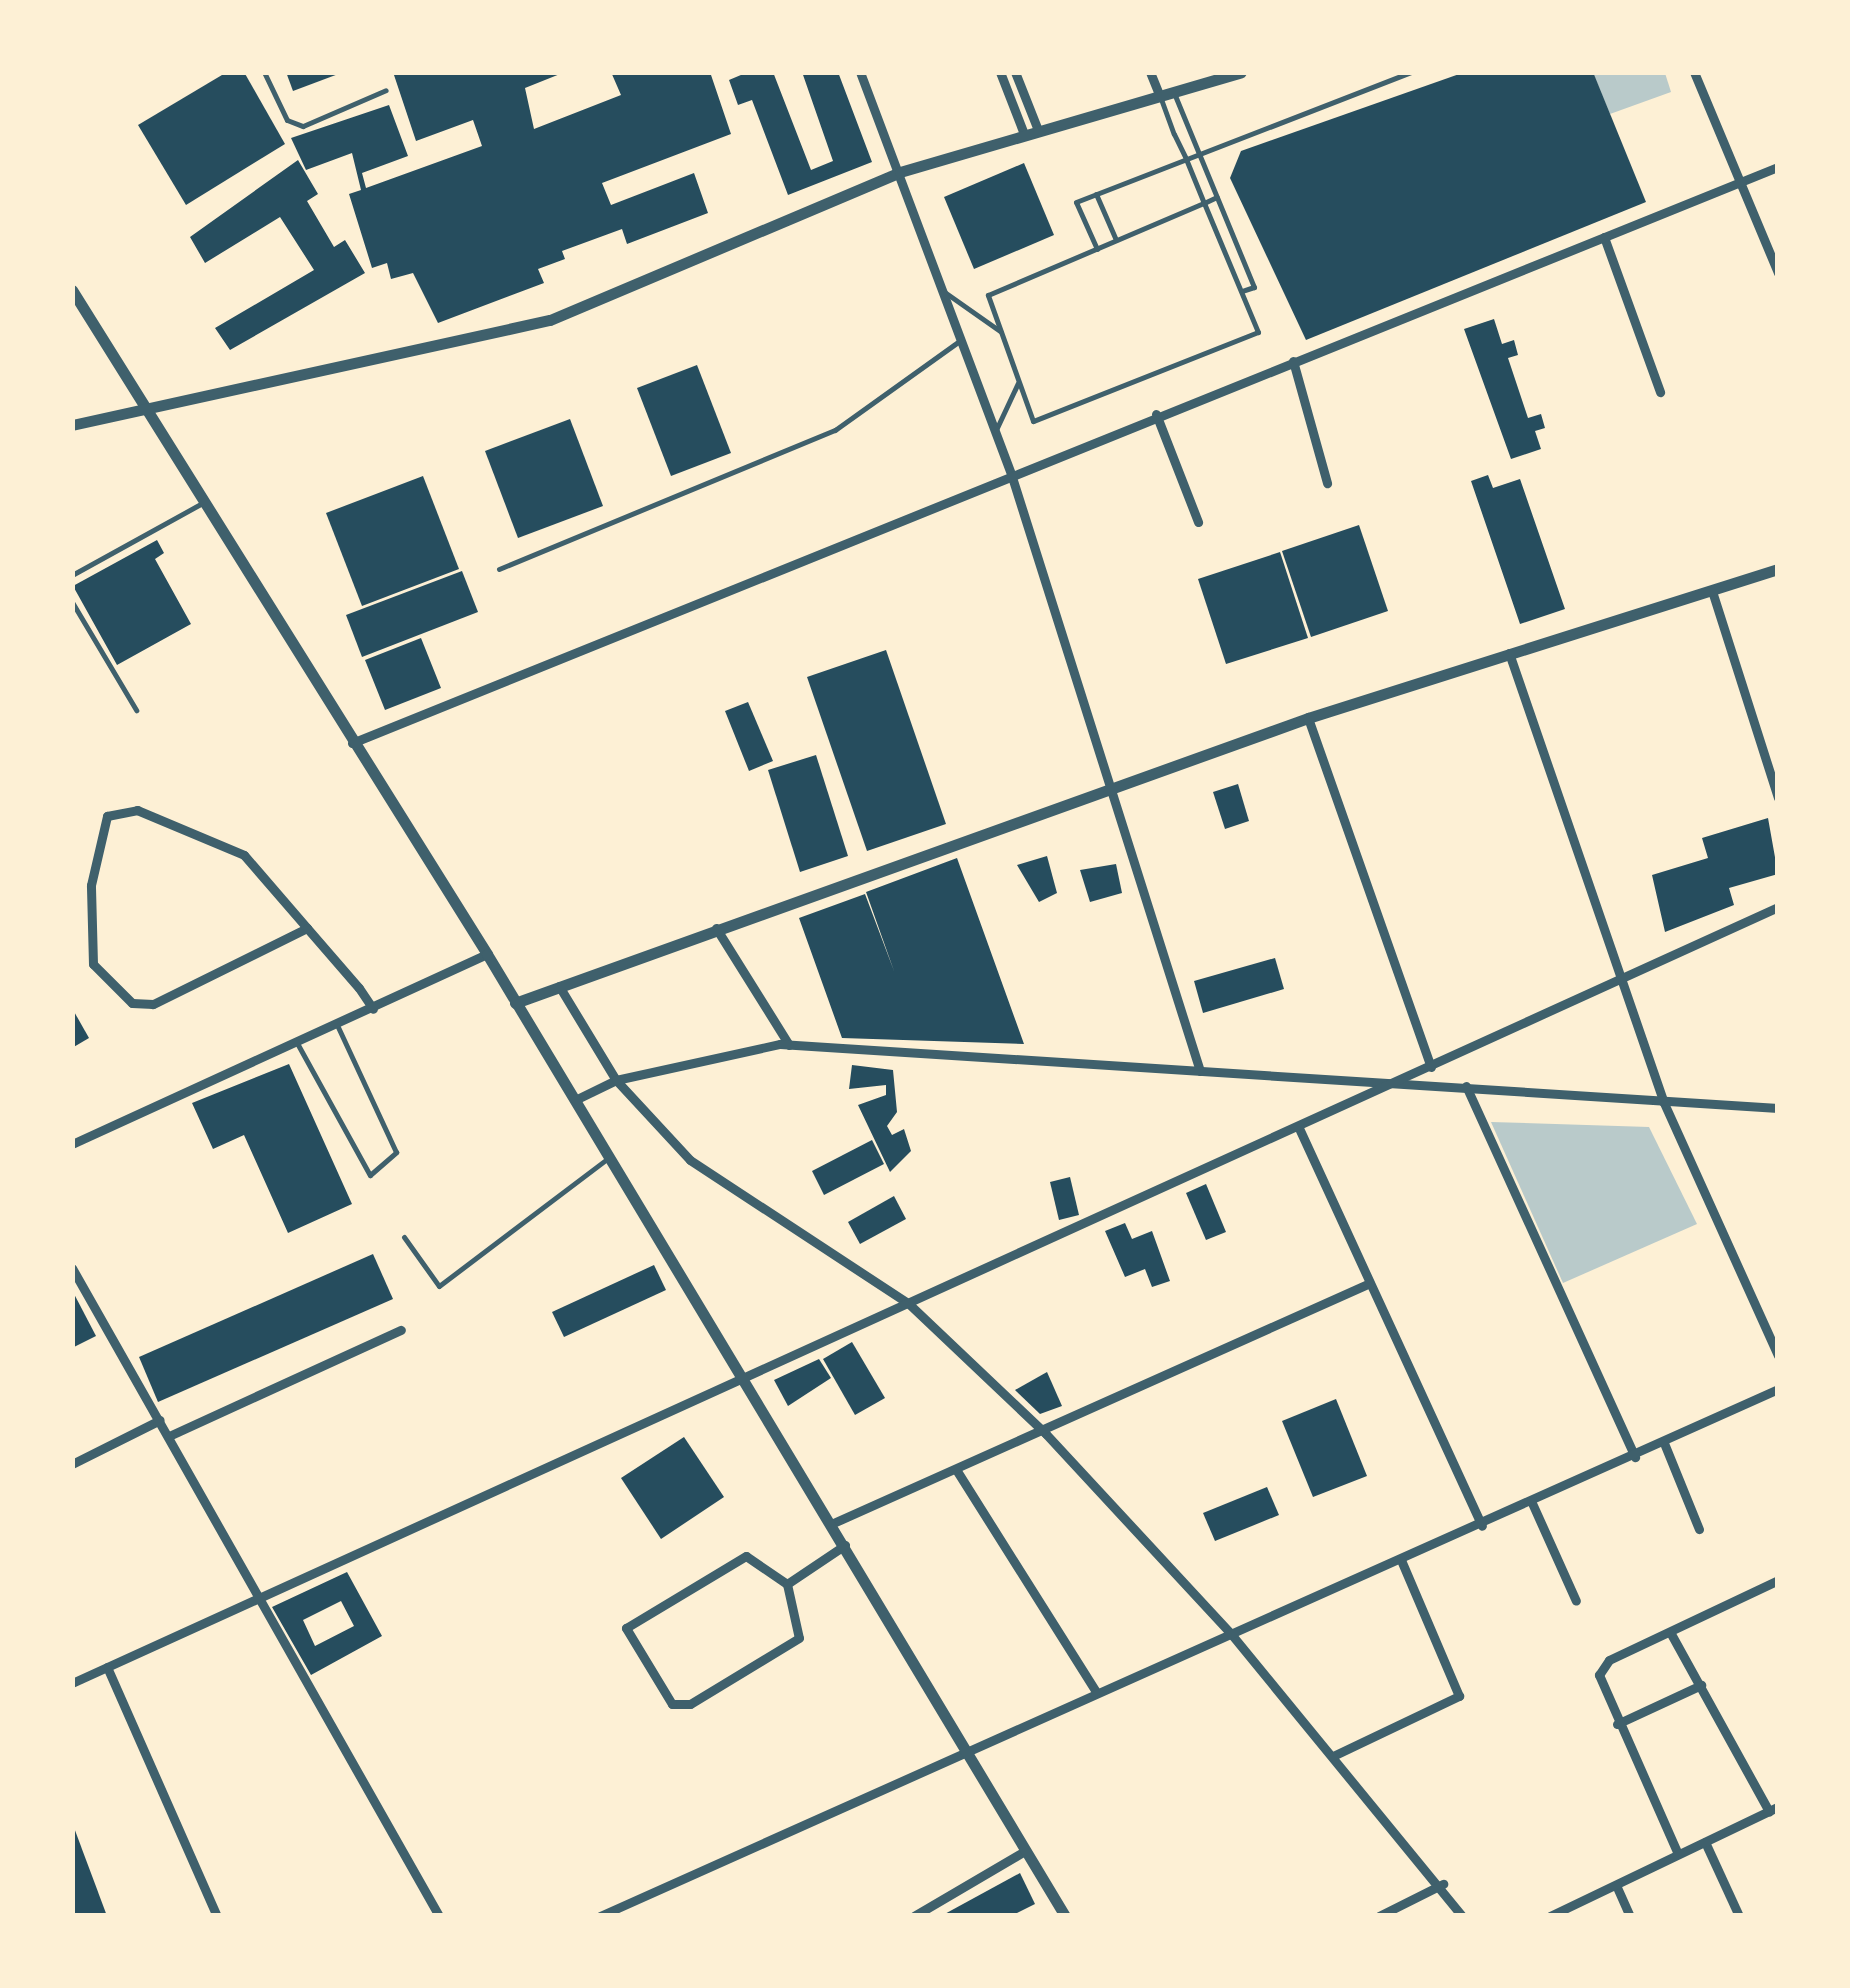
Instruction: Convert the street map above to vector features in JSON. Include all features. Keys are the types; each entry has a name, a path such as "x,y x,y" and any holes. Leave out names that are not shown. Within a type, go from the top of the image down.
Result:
{"street":[{"path":"860,72 900,172 958,342 1012,476 1200,1071"},
{"path":"1000,72 1024,134"},
{"path":"1016,72 1038,130"},
{"path":"1150,72 1160,98"},
{"path":"72,426 146,403 550,320 900,172 1241,72"},
{"path":"1694,72 1778,273"},
{"path":"351,744 1156,414 1778,167"},
{"path":"1604,237 1660,392"},
{"path":"72,290 206,500 351,744 487,954 741,1378 846,1545 1065,1916"},
{"path":"1293,361 1326,484"},
{"path":"1156,414 1198,522"},
{"path":"515,1004 716,928 1308,718 1778,569"},
{"path":"1712,591 1778,798"},
{"path":"1510,653 1664,1102 1778,1355"},
{"path":"1308,718 1431,1068"},
{"path":"308,928 153,1004 132,1003 93,964 91,886 107,816 137,810 244,854 308,928 373,1009"},
{"path":"72,1682 262,1601 908,1302 1402,1083 1778,907"},
{"path":"716,928 789,1045"},
{"path":"72,1144 487,954"},
{"path":"559,986 616,1080 690,1160 908,1302 1046,1434 1232,1635 1443,1884 1462,1916"},
{"path":"574,1100 616,1080 722,1051 789,1045 1778,1108"},
{"path":"1466,1086 1635,1457"},
{"path":"1298,1126 1482,1526"},
{"path":"72,1268 439,1916"},
{"path":"831,1524 1046,1434 1370,1283"},
{"path":"169,1436 401,1330"},
{"path":"600,1916 1482,1526 1778,1390"},
{"path":"72,1464 160,1420"},
{"path":"1664,1443 1699,1529"},
{"path":"957,1471 1096,1694"},
{"path":"1532,1503 1576,1601"},
{"path":"787,1584 846,1545"},
{"path":"746,1556 787,1584 799,1638 690,1704 672,1704 626,1640 626,1628 746,1556"},
{"path":"1333,1756 1459,1696 1402,1560"},
{"path":"1678,1854 1616,1724 1599,1675 1609,1660 1776,1585"},
{"path":"1550,1916 1773,1809 1670,1632"},
{"path":"107,1666 218,1916"},
{"path":"1616,1724 1701,1684"},
{"path":"1705,1842 1739,1916"},
{"path":"914,1916 1025,1851"},
{"path":"1379,1916 1443,1884"},
{"path":"1616,1885 1630,1916"}],"lane":[{"path":"264,72 287,120 303,126 386,90"},
{"path":"1097,249 1076,202 1410,72"},
{"path":"1174,93 1254,287 1241,292"},
{"path":"1160,98 1186,158 1204,203 1258,332 1033,421 988,295 1097,249 1116,240 1204,203 1217,197"},
{"path":"1096,194 1116,240"},
{"path":"1220,241 1233,235"},
{"path":"943,292 1002,333"},
{"path":"499,570 835,430 958,342"},
{"path":"994,434 1019,382"},
{"path":"72,575 206,500"},
{"path":"72,602 136,710"},
{"path":"298,1043 370,1175 396,1152 337,1025"},
{"path":"404,1237 439,1286 609,1156"}],"shaded area":[{"path":"1593,73 1665,73 1671,92 1610,114"},
{"path":"1491,1122 1649,1127 1697,1224 1563,1283"}],"building":[{"path":"227,72 244,72 285,144 186,205 138,125"},
{"path":"286,72 341,72 341,73 293,91"},
{"path":"393,72 565,72 525,88 534,129 621,95 611,72 710,72 731,134 602,183 611,205 694,173 708,213 627,244 622,229 562,251 565,259 538,269 544,283 438,323 413,273 391,279 387,263 372,268 349,194 361,190 352,153 306,170 291,138 389,105 408,156 362,173 366,188 482,146 473,120 416,141"},
{"path":"748,72 773,72 811,170 833,161 802,72 838,72 872,162 788,195 752,100 738,105 729,80"},
{"path":"1465,72 1593,72 1646,202 1306,340 1230,178 1241,151"},
{"path":"298,160 318,194 307,201 334,247 345,240 365,273 230,350 215,328 314,270 280,217 205,263 190,237"},
{"path":"1024,163 1054,235 974,269 944,197"},
{"path":"1494,319 1502,344 1514,340 1518,355 1508,358 1528,418 1541,414 1545,428 1535,431 1541,449 1511,459 1464,329"},
{"path":"697,365 731,453 671,476 637,388"},
{"path":"570,419 603,506 518,538 485,451"},
{"path":"1488,475 1493,488 1520,479 1565,609 1520,624 1471,481"},
{"path":"423,476 459,569 362,606 326,513"},
{"path":"1359,525 1388,611 1311,637 1282,551"},
{"path":"157,540 164,553 155,559 191,624 117,665 73,586"},
{"path":"1280,552 1308,638 1226,664 1198,579"},
{"path":"462,571 478,612 362,657 346,615"},
{"path":"421,638 441,688 385,710 365,660"},
{"path":"886,650 946,824 867,851 807,677"},
{"path":"748,702 773,761 749,771 725,711"},
{"path":"816,755 848,856 800,872 768,770"},
{"path":"1238,784 1249,821 1225,829 1213,792"},
{"path":"1768,818 1778,874 1729,888 1734,905 1665,932 1652,875 1708,858 1702,838"},
{"path":"1047,856 1057,893 1039,902 1017,865"},
{"path":"957,858 1024,1044 842,1038 799,918 865,894 894,971 866,892"},
{"path":"1116,864 1122,893 1090,902 1080,870"},
{"path":"1275,958 1284,989 1203,1013 1194,981"},
{"path":"72,1008 89,1038 72,1048"},
{"path":"289,1064 352,1204 288,1233 244,1135 213,1149 192,1103"},
{"path":"852,1065 893,1070 897,1112 887,1126 892,1135 904,1129 911,1151 890,1172 858,1105 886,1095 886,1085 849,1089"},
{"path":"872,1140 884,1164 824,1195 812,1171"},
{"path":"1070,1177 1079,1215 1059,1220 1050,1182"},
{"path":"1206,1184 1226,1232 1206,1240 1186,1193"},
{"path":"894,1196 906,1219 860,1244 848,1222"},
{"path":"1125,1223 1132,1239 1152,1231 1170,1281 1152,1287 1145,1269 1125,1277 1105,1231"},
{"path":"373,1254 393,1299 158,1402 139,1357"},
{"path":"654,1265 666,1290 564,1337 552,1312"},
{"path":"72,1290 96,1336 72,1348"},
{"path":"852,1342 885,1398 855,1415 823,1359"},
{"path":"819,1359 831,1378 788,1406 774,1380"},
{"path":"1047,1372 1062,1406 1040,1414 1015,1390"},
{"path":"1336,1399 1367,1476 1313,1497 1282,1421"},
{"path":"684,1437 724,1497 661,1539 621,1478"},
{"path":"1267,1487 1279,1515 1215,1541 1203,1513"},
{"path":"347,1572 382,1636 311,1675 272,1607","holes":["341,1601 354,1626 315,1646 303,1620"]},
{"path":"73,1825 107,1916 72,1916"},
{"path":"1020,1873 1035,1904 1011,1916 941,1916"}]}
